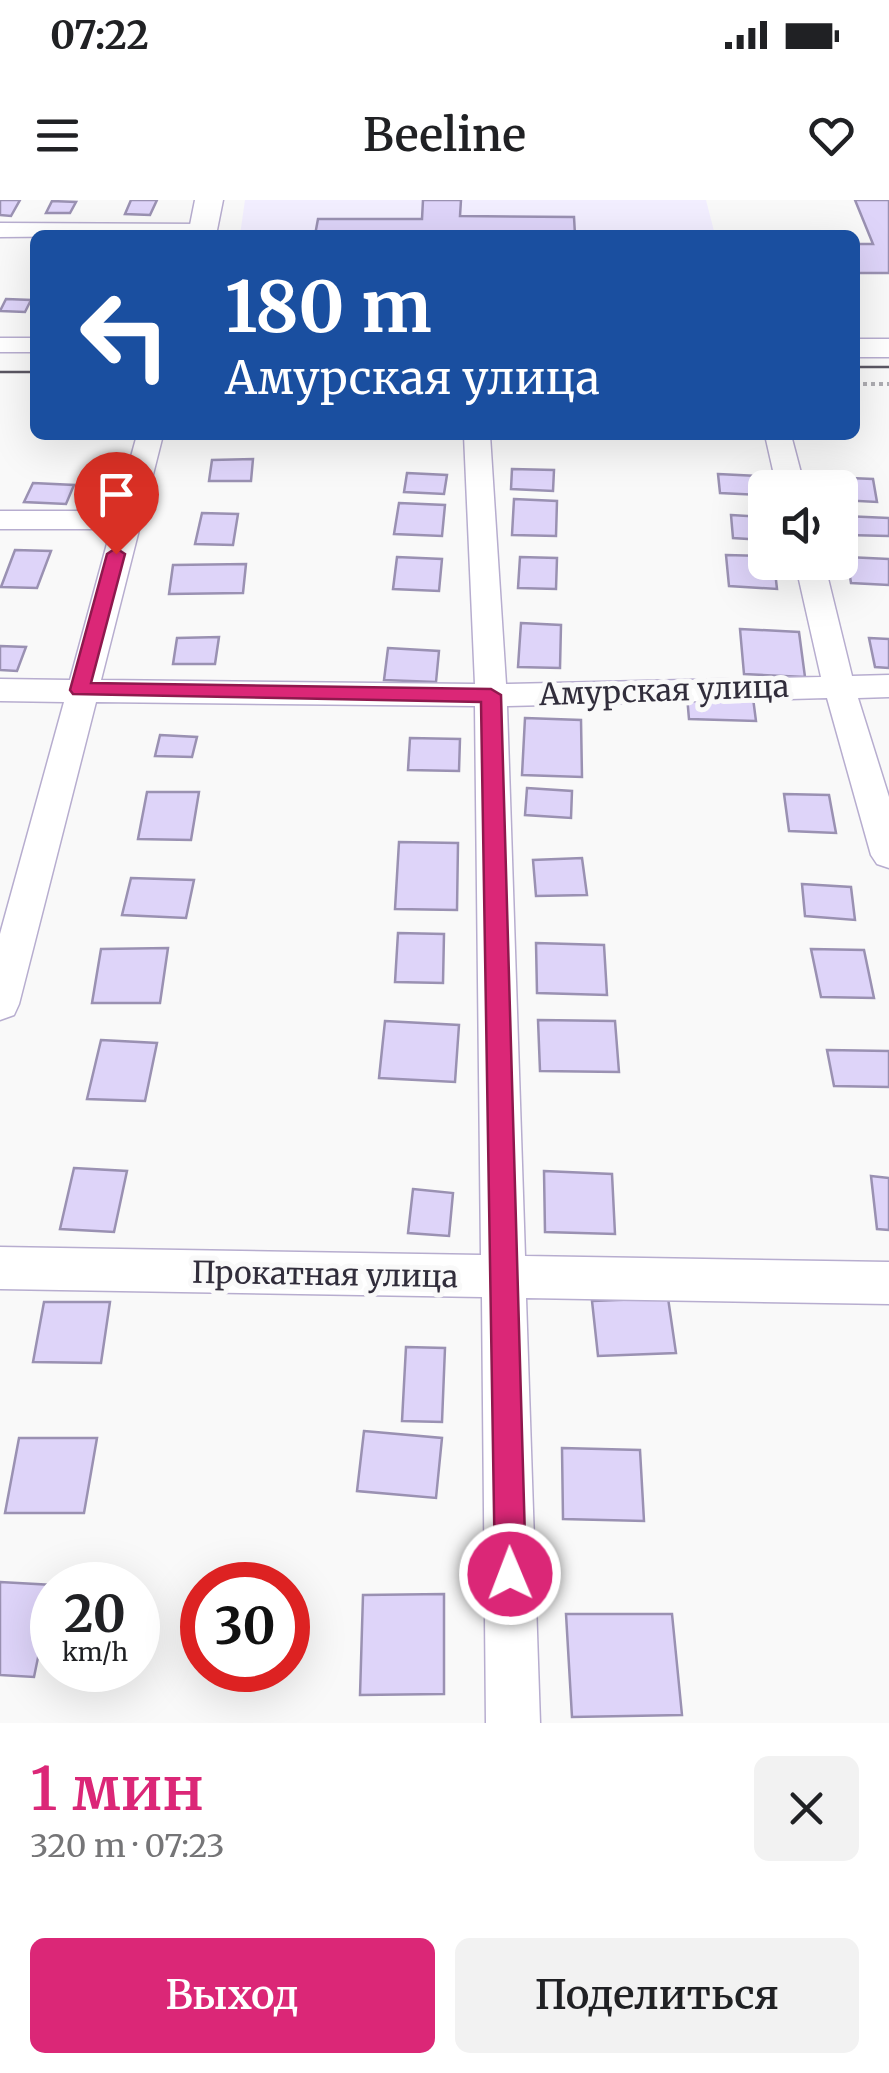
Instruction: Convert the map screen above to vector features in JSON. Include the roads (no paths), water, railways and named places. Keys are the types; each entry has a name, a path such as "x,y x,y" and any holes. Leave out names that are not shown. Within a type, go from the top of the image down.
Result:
{"street":[{"path":"203,230 209,200"},
{"path":"0,230 30,230"},
{"path":"0,345 30,345"},
{"path":"860,348 889,348"},
{"path":"0,1004 11,918 80,690 149,440"},
{"path":"478,440 491,695 514,1723"},
{"path":"779,440 787,470"},
{"path":"0,520 125,520"},
{"path":"814,580 889,856"},
{"name":"Амурская улица","path":"0,690 491,695 889,686"},
{"name":"Прокатная улица","path":"0,1268 889,1284"}],"tram line":[{"path":"860,367 889,367"},
{"path":"0,372 30,372"}]}
